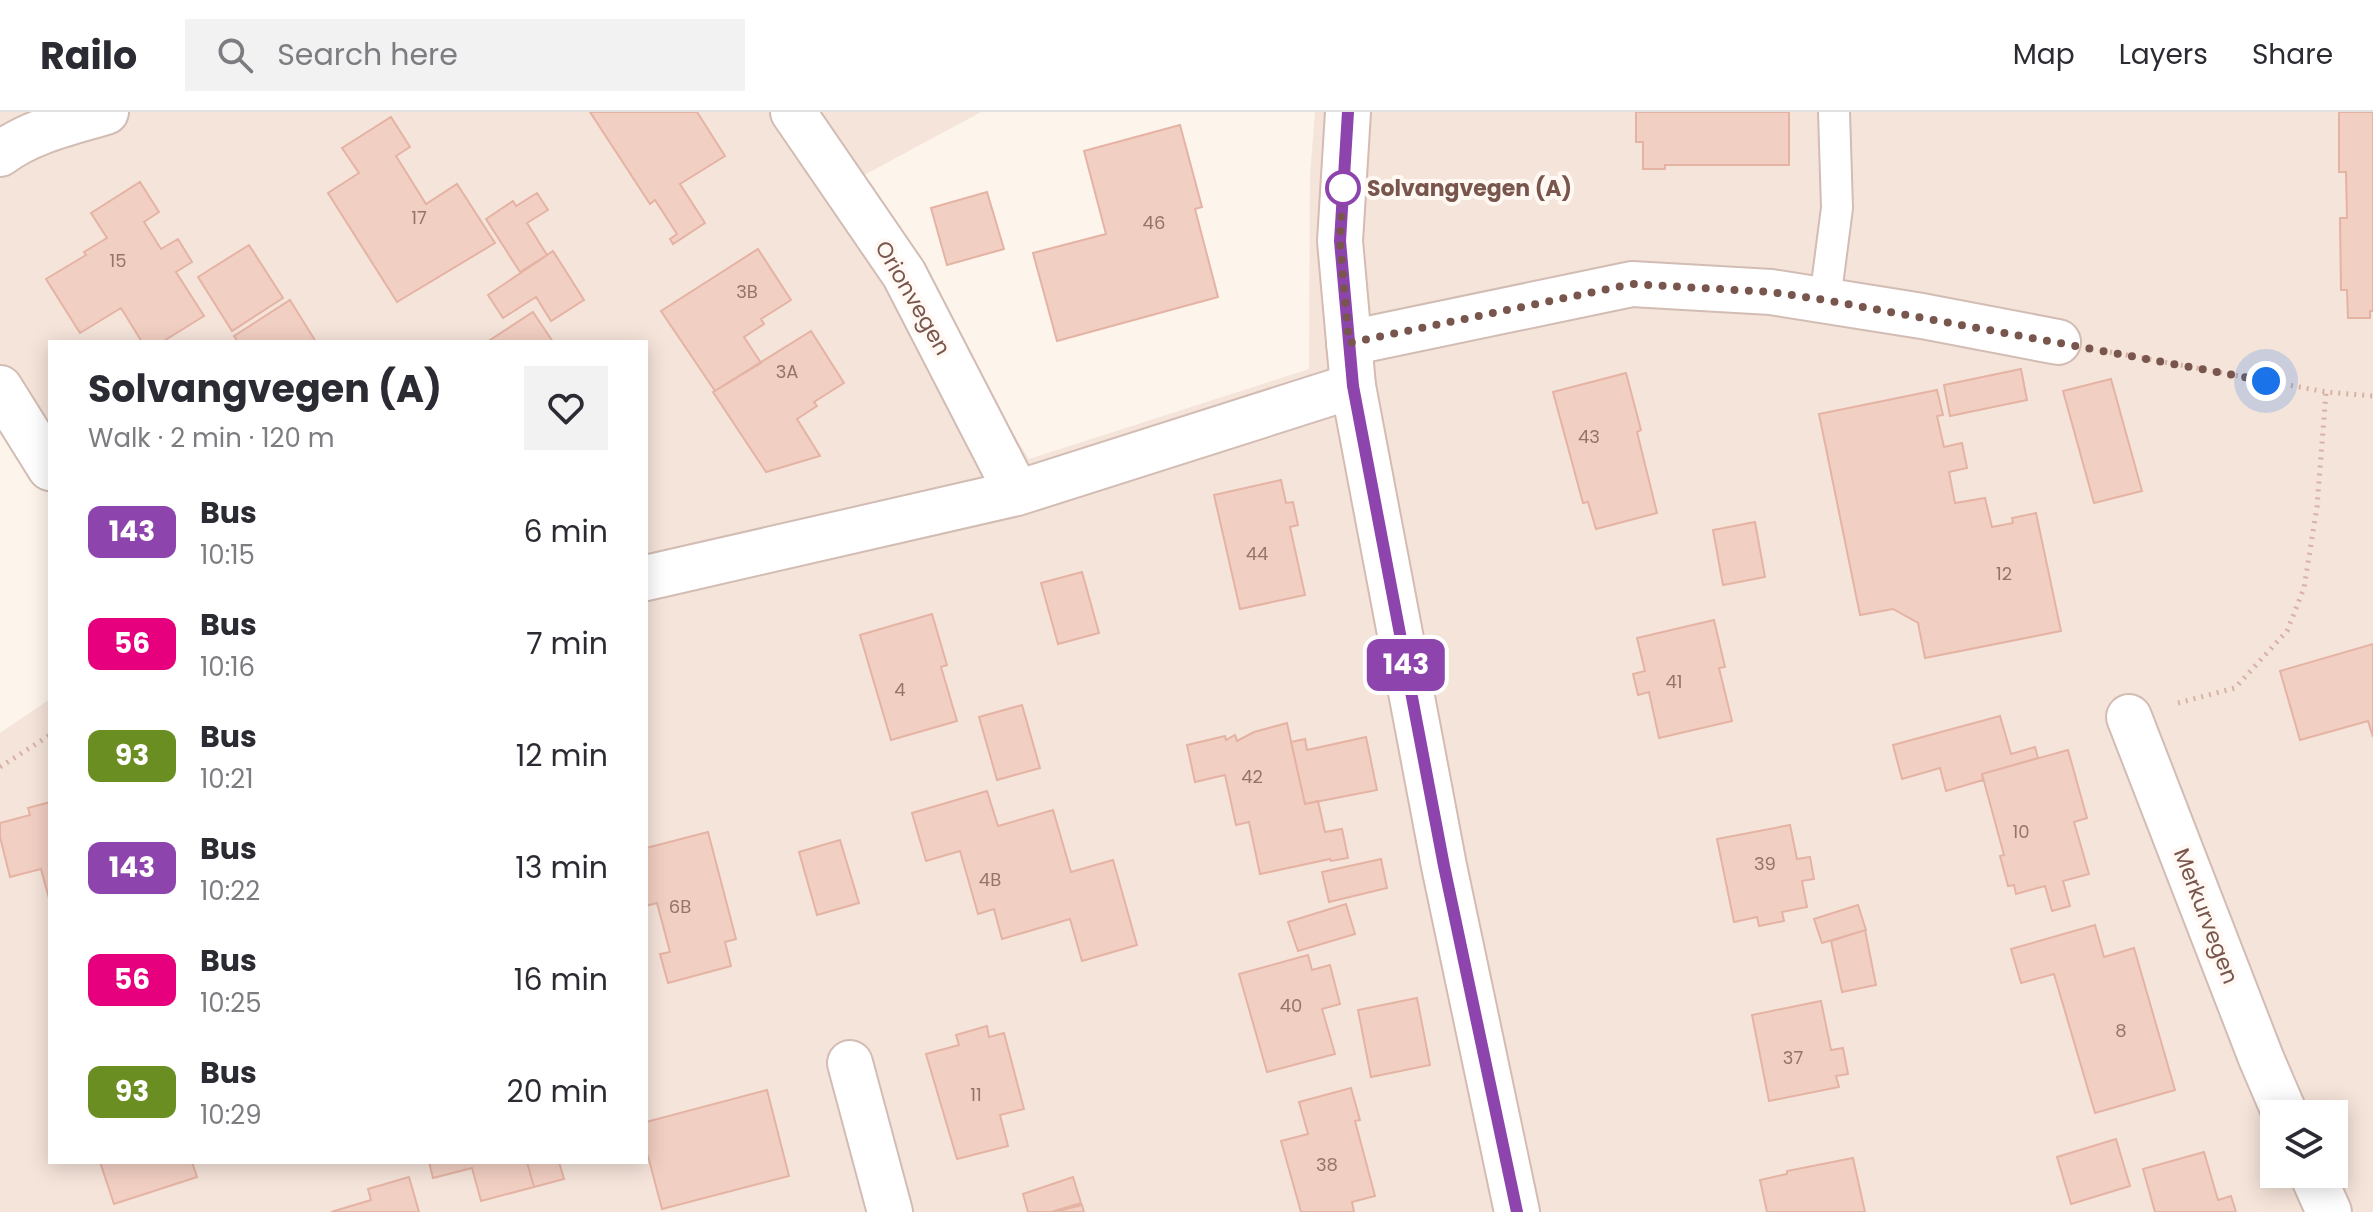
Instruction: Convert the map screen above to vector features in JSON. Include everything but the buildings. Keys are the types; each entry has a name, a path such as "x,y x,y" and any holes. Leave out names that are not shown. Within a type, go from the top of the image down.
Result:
{"street":[{"path":"0,154 42,131 106,112"},
{"name":"Orionvegen","path":"793,112 904,274 1017,493"},
{"path":"1348,112 1340,241 1353,386 1444,866 1517,1212"},
{"path":"1349,343 1632,284 1771,292 2058,342"},
{"path":"648,578 1017,493 1353,386"},
{"path":"0,388 48,465"},
{"name":"Merkurvegen","path":"2129,717 2279,1100"},
{"path":"850,1063 890,1212"},
{"path":"2318,1188 2329,1212"}],"lane":[{"path":"1825,300 1837,208 1834,112"}],"path":[{"path":"2058,342 2326,392 2373,396"},
{"path":"2129,717 2235,688 2287,631 2304,588 2317,507 2326,392"},
{"path":"0,767 48,736"}],"shaded area":[{"path":"0,112 981,112 855,180 1029,459 1309,369 1310,175 1315,112 2373,112 2373,1212 0,1212 0,733 48,700 48,1164 648,1164 648,340 48,340 48,489 0,415"}],"bus line":[{"name":"143","path":"1348,112 1340,241 1353,386 1444,866 1517,1212"}],"place":[{"name":"Solvangvegen (A)","path":"1343,188"}],"route":[{"path":"1343,188 1340,241 1349,343 1632,284 1771,292 1825,300 2266,381"}]}
